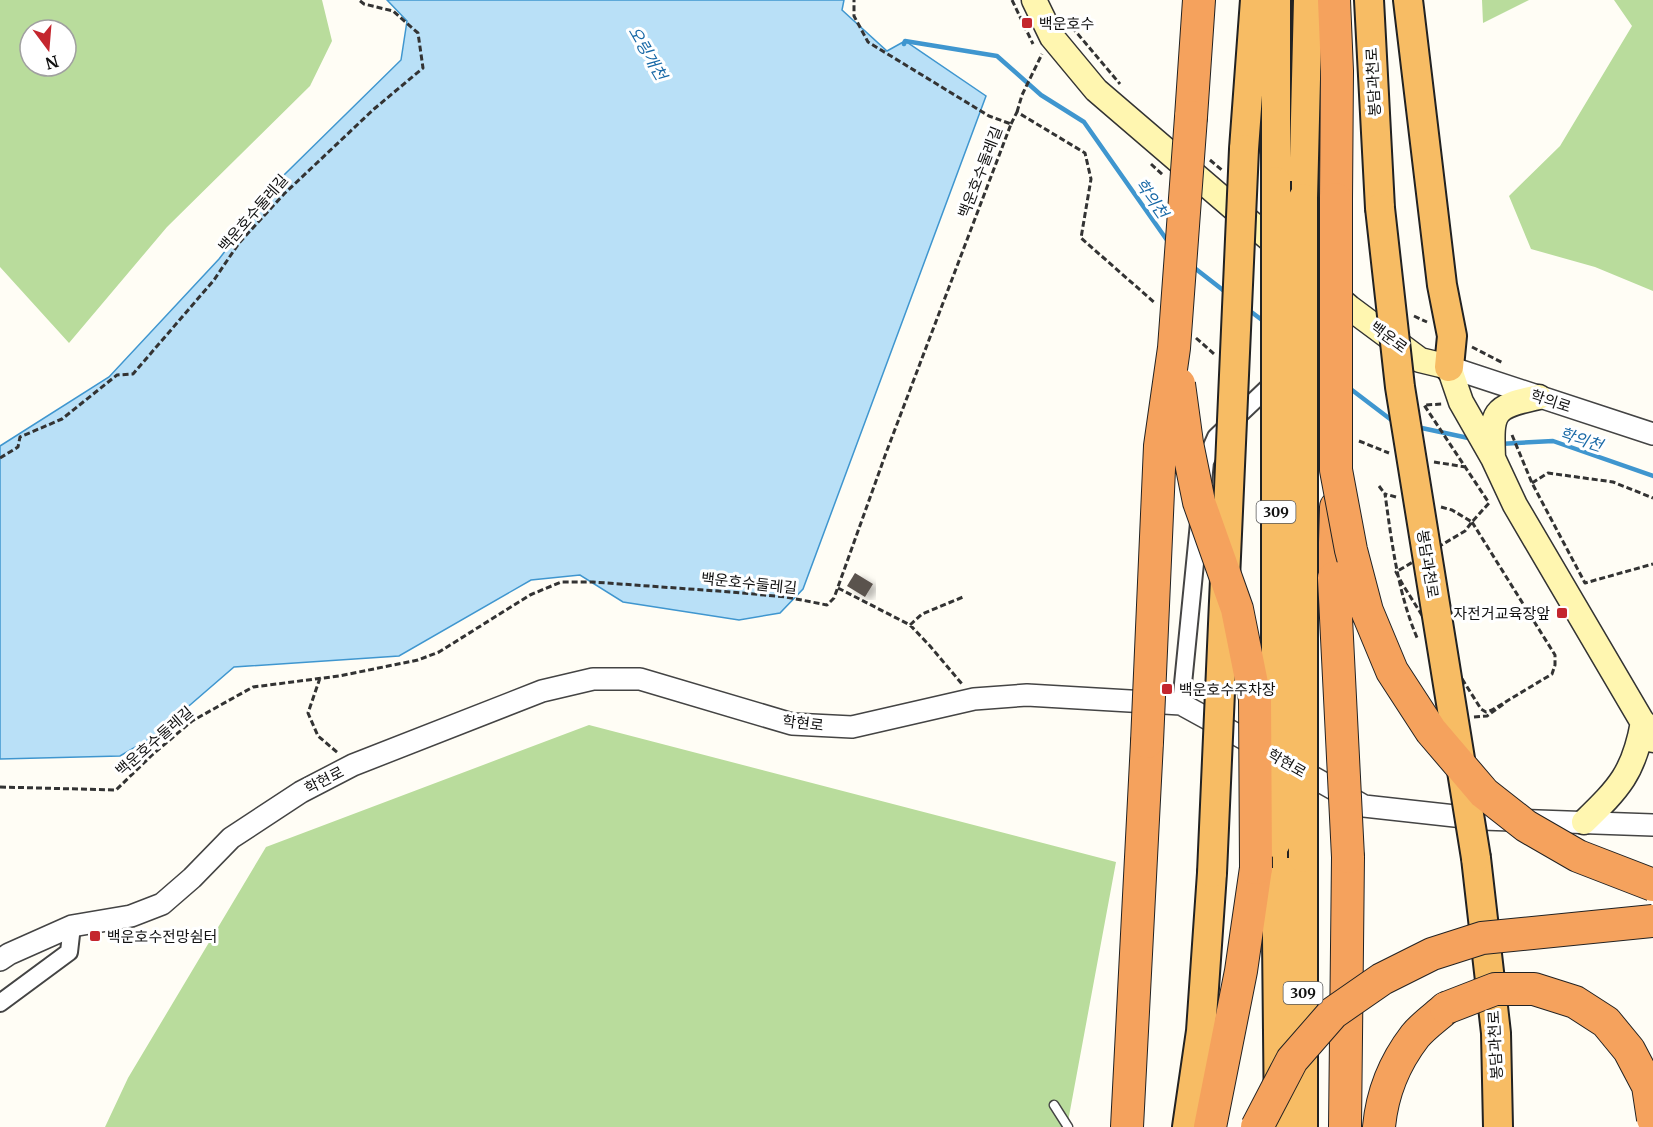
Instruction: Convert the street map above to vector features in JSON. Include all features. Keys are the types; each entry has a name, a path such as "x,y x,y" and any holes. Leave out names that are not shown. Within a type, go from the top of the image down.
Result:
{"highway":[{"path":"1127,1127 1160,446 1174,348 1199,0"},
{"path":"1187,1127 1201,1031 1212,873 1244,149 1255,0"},
{"name":"309","path":"1276,0 1276,843 1279,1127"},
{"name":"309","path":"1303,1127 1303,198 1308,0"},
{"path":"1334,0 1337,71 1334,578 1348,857 1345,1127"},
{"name":"봉담과천로","path":"1369,0 1380,208 1400,387 1476,858 1496,1033 1498,1127"},
{"path":"1408,0 1442,285 1452,336 1449,367"},
{"path":"1174,348 1187,442 1199,502 1237,609 1255,699 1256,868 1241,970 1210,1127"},
{"path":"1336,470 1367,611 1392,671 1431,731 1484,793 1526,826 1578,856 1653,885"},
{"path":"1257,1127 1292,1060 1333,1013 1383,980 1432,954 1482,938 1653,921"},
{"path":"1379,1127 1381,1109 1394,1069 1416,1035 1446,1008 1495,989 1534,989 1575,1002 1606,1022 1629,1050 1648,1086 1653,1119"}],"main road":[{"name":"백운로","path":"1025,6 1096,90 1350,308 1420,360 1449,367"},
{"path":"1449,367 1461,402 1484,426 1493,458 1515,505 1648,731 1617,790 1584,822"},
{"path":"1484,426 1508,404 1539,397"}],"street":[{"path":"1180,704 1205,462 1216,437 1350,308"},
{"name":"학의로","path":"1449,367 1653,434"},
{"name":"학현로","path":"0,960 72,926 131,916 162,904 192,878 231,837 301,792 352,765 542,691 592,679 640,679 792,724 852,727 974,699 1027,695 1180,704 1364,806 1482,819 1653,825"},
{"path":"0,1003 69,952 72,926"}],"lane":[{"path":"1054,1105 1068,1127"}],"path":[{"name":"백운호수둘레길","path":"0,458 18,447 21,437 62,419 105,382 117,375 133,374 214,280 239,243 284,194 374,109 423,69 418,33 393,11 364,4 359,0"},
{"name":"백운호수둘레길","path":"0,787 116,790 192,721 253,687 408,662 439,652 530,595 561,582 593,582 731,592 786,597 827,605 834,598 838,588 1010,123 989,116 868,42 854,16 855,0"},
{"path":"1012,0 1025,6"},
{"path":"1010,123 1042,53"},
{"path":"1017,112 1085,153 1091,179 1081,238"},
{"path":"1434,421 1489,503"},
{"path":"1518,452 1585,583 1653,564"},
{"path":"1532,483 1548,473 1613,482 1653,498"},
{"path":"1379,486 1385,494"},
{"path":"1465,531 1472,522 1555,655 1552,674 1505,703"},
{"path":"838,588 910,625 974,699"},
{"path":"910,625 922,614 963,597"},
{"path":"320,678 308,713 318,736 352,765"}],"green space":[{"path":"0,0 322,0 332,41 310,86 167,227 69,343 0,267"},
{"path":"1482,0 1529,0 1483,23"},
{"path":"1614,0 1653,0 1653,291 1595,267 1531,249 1509,196 1560,146 1632,26"},
{"path":"589,725 1116,862 1067,1127 105,1127 128,1078 266,847"}],"water":[{"name":"오링개천","path":"387,0 844,0 842,10 887,51 905,41 986,96 803,589 780,613 739,620 623,602 580,575 531,580 399,656 234,667 153,737 120,756 0,759 0,446 109,377 219,259 284,175 401,60 407,21"}],"building":[{"path":"855,573 873,584 865,597 847,586"}],"waterway":[{"name":"학의천","path":"904,44 905,41 997,56 1041,95 1084,122 1169,243"},
{"name":"학의천","path":"1192,266 1228,294"},
{"name":"학의천","path":"1246,308 1266,323"},
{"name":"학의천","path":"1348,387 1394,422"},
{"name":"학의천","path":"1417,427 1473,439"},
{"name":"학의천","path":"1499,444 1553,441 1653,476"}],"place":[{"name":"백운호수","path":"1027,23"},
{"name":"자전거교육장앞","path":"1562,613"},
{"name":"백운호수주차장","path":"1167,689"},
{"name":"백운호수전망쉼터","path":"95,936"}]}
